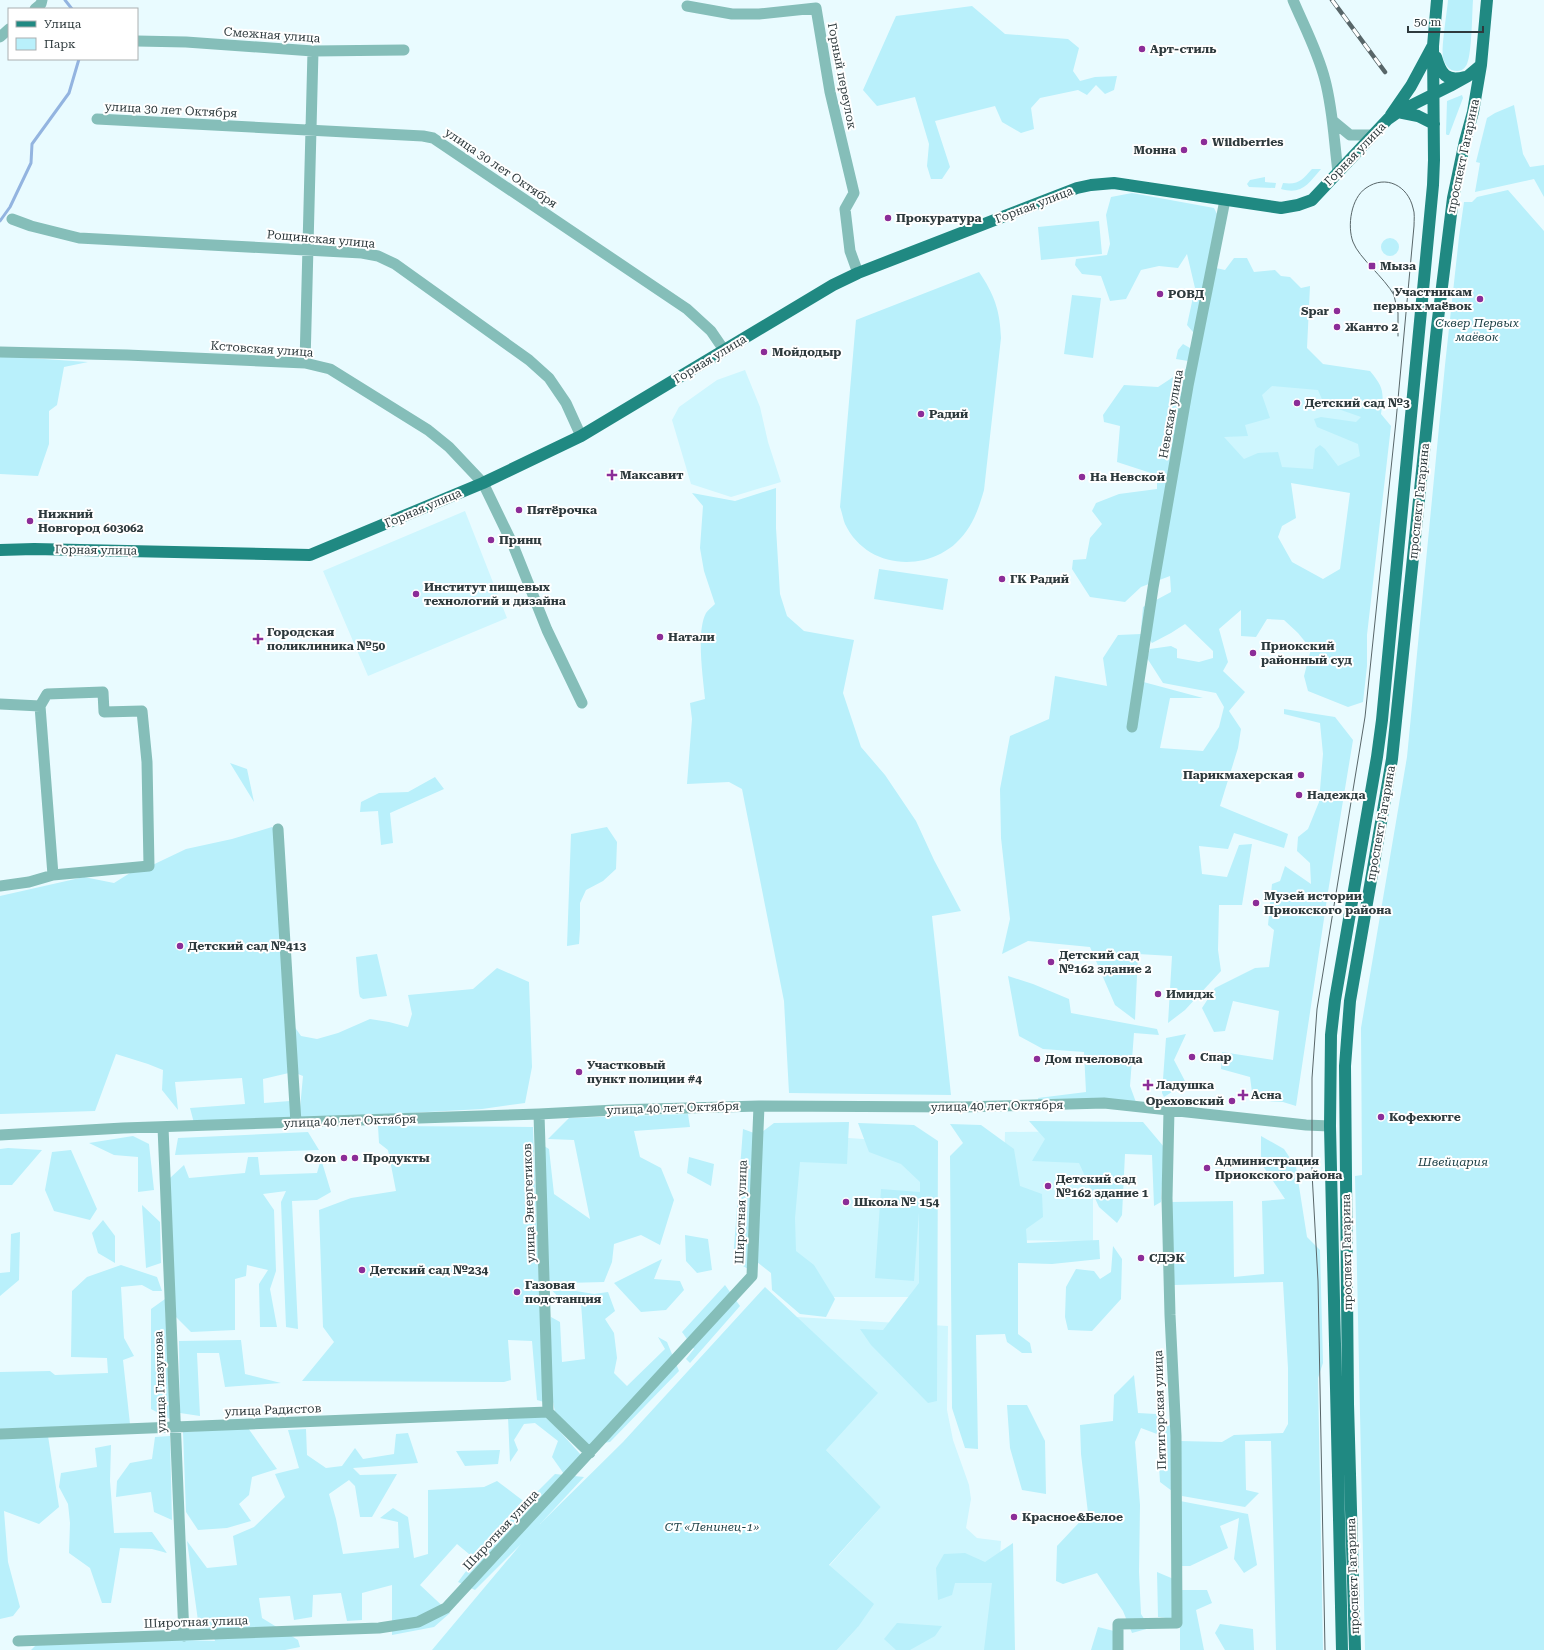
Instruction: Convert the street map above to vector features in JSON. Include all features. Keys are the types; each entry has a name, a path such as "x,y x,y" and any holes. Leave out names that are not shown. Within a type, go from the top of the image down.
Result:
{"main road":[{"name":"проспект Гагарина","path":"1342,1650 1330,1126 1331,1035 1335,1000 1382,720 1433,184 1433,46 1437,0"},
{"name":"проспект Гагарина","path":"1355,1650 1348,1404 1345,1066 1350,1001 1395,731 1436,335 1453,198 1465,141 1473,112 1482,65 1487,0"},
{"name":"проспект Гагарина","path":"1433,46 1438,65 1445,76 1453,78 1468,76"},
{"name":"Горная улица","path":"1393,116 1433,46"},
{"name":"Горная улица","path":"0,550 34,549 310,555 483,483 581,436 833,285 858,273 1041,201 1091,185 1114,183 1281,208 1298,205 1312,200 1371,135 1393,116 1468,76 1482,65"},
{"path":"1393,116 1418,116 1434,124"},
{"name":"улица 40 лет Октября","path":"1330,1126 1346,1125"}],"street":[{"path":"1292,0 1310,39 1325,79 1333,121 1338,172"},
{"name":"Горный переулок","path":"687,6 732,14 759,14 816,8 830,92 854,194 845,209 850,251 858,273"},
{"path":"0,37 8,30"},
{"name":"Смежная улица","path":"138,41 186,42 313,51 404,50"},
{"path":"305,363 313,51"},
{"name":"улица 30 лет Октября","path":"97,119 423,136 433,138 687,309 711,331 724,350"},
{"path":"1333,121 1350,135 1371,135"},
{"name":"Невская улица","path":"1132,727 1153,588 1188,386 1225,200"},
{"name":"Рощинская улица","path":"12,219 31,226 79,238 307,249 362,253 378,256 395,264 529,360 549,378 566,403 581,436"},
{"name":"Кстовская улица","path":"0,352 127,355 305,363 330,369 428,430 449,447 483,483 513,545 547,630 582,703"},
{"path":"0,886 29,882 52,875 149,866 147,762 142,711 104,712 103,692 47,694 40,706 52,875"},
{"path":"0,704 40,706"},
{"path":"278,829 296,1123"},
{"name":"улица 40 лет Октября","path":"0,1135 163,1127 615,1110 759,1106 963,1107 1104,1103 1306,1126 1330,1126"},
{"name":"Широтная улица","path":"18,1641 379,1628 418,1622 446,1608 752,1276 759,1106"},
{"name":"Пятигорская улица","path":"1118,1650 1118,1624 1177,1623 1176,1436 1171,1345 1167,1198 1169,1110"},
{"name":"улица Энергетиков","path":"539,1114 548,1412"},
{"name":"улица Глазунова","path":"163,1127 184,1636"},
{"path":"548,1412 590,1453"},
{"name":"улица Радистов","path":"0,1434 548,1412"}],"shaded area":[{"name":"Детский сад №3","path":"1229,364 1371,377 1362,481 1222,467"},
{"path":"745,370 760,407 768,442 781,482 731,497 691,484 672,420 679,407 717,380"},
{"name":"Институт пищевых технологий и дизайна","path":"465,511 507,618 368,676 323,571"},
{"name":"Детский сад №162 здание 1","path":"1093,1131 1093,1241 1002,1240 1005,1132"},
{"name":"Школа № 154","path":"773,1133 924,1143 923,1297 802,1297"},
{"path":"797,1317 948,1326 947,1410 953,1440 969,1485 971,1499 966,1528 977,1538 1001,1541 994,1650 837,1650 858,1627 829,1566 881,1507 826,1450"}],"green space":[{"path":"1448,0 1473,0 1469,59 1465,67 1459,71 1450,69 1443,58 1443,38"},
{"path":"972,6 1005,34 1068,39 1079,48 1073,71 1080,81 1095,77 1117,76 1114,90 1105,94 1096,85 1087,95 1078,90 1040,98 1031,108 1034,129 1021,133 1002,122 995,106 935,121 950,167 942,179 931,179 927,166 929,144 915,97 877,106 863,90 896,16"},
{"path":"1462,95 1463,98 1449,135 1447,135 1447,101"},
{"path":"1514,105 1523,154 1530,167 1544,165 1544,197 1534,179 1475,192 1480,163 1476,162 1487,118"},
{"path":"1312,169 1321,169 1304,187 1294,191 1281,189 1283,183 1300,181"},
{"path":"1265,177 1265,182 1276,183 1275,188 1249,187 1247,184 1250,180"},
{"name":"Швейцария","path":"1508,190 1544,231 1544,1650 1365,1650 1355,1176 1362,1175 1361,1028 1407,757 1445,365 1464,202 1472,202 1477,197"},
{"path":"1132,193 1214,208 1217,214 1207,266 1225,270 1234,258 1247,258 1254,272 1275,270 1281,276 1290,277 1301,288 1310,286 1307,348 1323,364 1370,371 1378,382 1382,391 1383,400 1381,414 1391,426 1367,635 1367,666 1363,702 1348,707 1308,691 1304,676 1311,649 1298,633 1284,620 1267,619 1256,637 1241,636 1241,610 1219,629 1228,662 1223,671 1245,692 1229,711 1241,729 1238,748 1220,806 1288,834 1284,848 1234,833 1228,849 1199,846 1202,874 1227,877 1239,845 1252,844 1242,905 1219,905 1218,950 1221,971 1185,1010 1168,1023 1172,956 1138,954 1135,1020 1115,1005 1090,947 1028,941 1002,954 1010,919 1001,838 1000,789 1010,736 1049,719 1055,676 1107,686 1103,658 1118,635 1141,634 1136,680 1203,698 1170,698 1160,748 1203,751 1219,727 1224,707 1216,693 1163,683 1147,658 1150,649 1171,646 1177,649 1177,658 1199,662 1213,658 1213,651 1185,624 1152,643 1141,629 1143,607 1171,592 1170,576 1141,587 1125,602 1090,597 1072,569 1073,560 1086,559 1090,538 1102,524 1092,511 1096,503 1119,494 1157,489 1157,475 1117,462 1120,426 1104,422 1103,415 1124,385 1158,387 1187,368 1188,361 1176,359 1178,350 1183,344 1190,348 1199,339 1187,325 1195,288 1187,254 1178,268 1159,266 1141,270 1126,299 1110,301 1101,276 1082,274 1075,265 1076,259 1107,255 1110,244 1106,215 1111,197","holes":["1272,386 1318,390 1324,404 1361,417 1356,422 1321,417 1314,419 1317,427 1358,444 1360,456 1338,466 1320,445 1315,449 1313,469 1282,467 1278,452 1258,453 1244,459 1224,437 1248,436 1245,425 1270,418 1262,395","1291,483 1350,493 1340,569 1323,579 1292,562 1278,537 1282,526 1296,518"]},
{"path":"1099,221 1102,254 1041,260 1038,227"},
{"path":"1390,238 1396,241 1399,247 1396,253 1390,256 1384,253 1381,247 1384,241"},
{"name":"Радий","path":"979,272 989,288 998,311 1001,338 982,498 970,525 962,537 949,549 924,560 900,562 889,560 868,551 859,544 851,535 845,524 840,507 856,320"},
{"path":"1072,295 1101,298 1093,358 1064,354"},
{"path":"0,356 88,362 64,367 57,405 49,411 49,444 38,476 0,474"},
{"path":"776,488 776,528 780,594 787,616 804,631 854,640 843,693 861,747 885,775 916,821 934,860 961,911 932,916 951,1095 789,1093 784,1001 742,789 729,782 687,784 692,719 690,703 705,699 701,655 701,631 706,613 715,604 704,571 700,548 703,506 692,493 735,501"},
{"path":"879,569 948,579 943,610 874,599"},
{"path":"1284,709 1335,717 1353,740 1328,892 1296,1106 1283,1102 1253,1100 1250,1077 1221,1069 1222,1052 1273,1060 1279,1011 1233,1001 1225,1031 1214,1032 1202,1008 1215,988 1255,968 1269,967 1274,930 1268,925 1272,884 1280,881 1285,866 1311,884 1310,863 1297,851 1298,837 1308,829 1319,802 1323,754 1320,723 1284,714"},
{"path":"230,763 247,769 254,802"},
{"path":"435,777 444,789 390,813 393,843 381,845 378,811 360,812 361,802 379,793 408,792"},
{"path":"272,827 280,833 294,1026 301,1036 317,1039 338,1033 370,1019 408,1027 412,1014 408,995 473,989 497,968 529,982 532,1067 525,1103 482,1109 299,1119 303,1076 293,1072 263,1079 264,1103 290,1101 292,1119 194,1123 190,1108 245,1104 242,1078 175,1082 178,1110 162,1090 163,1070 116,1054 95,1111 0,1114 0,896 84,877 114,883 130,873 142,870 186,849 232,839"},
{"path":"607,827 617,842 616,869 603,881 586,890 580,903 579,944 567,946 571,834"},
{"path":"377,954 387,996 363,999 360,997 359,993 356,957"},
{"path":"1008,976 1033,984 1069,999 1071,1013 1157,1029 1159,1035 1134,1033 1130,1086 1137,1105 1039,1102 1038,1098 1086,1092 1084,1052 1043,1049 1019,1036"},
{"path":"1186,1034 1174,1060 1186,1083 1164,1097 1162,1093 1166,1038"},
{"path":"688,1114 690,1127 634,1131 640,1157 661,1168 674,1200 660,1245 641,1235 614,1244 612,1262 604,1282 566,1283 570,1290 594,1294 608,1292 615,1311 605,1319 614,1333 617,1358 614,1373 627,1386 665,1349 658,1337 667,1342 679,1371 610,1442 588,1445 555,1412 550,1387 551,1317 560,1322 562,1362 585,1359 581,1303 563,1302 547,1285 544,1146 549,1149 554,1194 590,1219 574,1140 548,1139 569,1118"},
{"path":"1029,1121 1143,1122 1164,1147 1161,1202 1154,1206 1152,1155 1125,1154 1122,1215 1117,1223 1099,1207 1079,1163 1032,1161 1045,1139"},
{"path":"849,1122 847,1164 800,1162 795,1218 796,1251 814,1265 835,1299 826,1317 800,1314 772,1290 771,1273 757,1262 762,1132 774,1123"},
{"path":"858,1123 914,1125 938,1141 937,1401 928,1403 871,1345 860,1329 883,1330 919,1283 919,1212 914,1281 875,1278 881,1189 920,1192 920,1182 901,1164 869,1152"},
{"path":"950,1124 981,1125 1014,1149 1020,1186 1042,1194 1043,1217 1026,1229 1027,1243 1099,1240 1100,1259 1052,1264 1018,1263 1018,1334 1030,1343 1032,1353 1022,1353 1007,1342 1005,1334 976,1335 978,1449 965,1448 952,1408 950,1156 963,1143"},
{"path":"378,1126 533,1127 544,1402 537,1400 532,1341 508,1340 511,1380 504,1382 302,1381 334,1342 323,1327 319,1210 351,1198 396,1191 388,1150 379,1143"},
{"path":"743,1129 754,1133 748,1269 733,1260"},
{"path":"308,1132 319,1150 175,1155 178,1138"},
{"path":"133,1136 149,1144 154,1190 138,1192 138,1157 114,1155 89,1143"},
{"path":"1261,1136 1284,1149 1296,1167 1307,1237 1320,1250 1323,1363 1318,1378 1323,1650 1276,1650 1271,1441 1245,1441 1246,1490 1259,1493 1245,1507 1182,1496 1180,1441 1222,1442 1234,1435 1283,1433 1288,1424 1288,1368 1283,1282 1174,1285 1172,1202 1233,1201 1234,1277 1264,1274 1262,1201 1285,1199 1261,1163"},
{"path":"0,1149 42,1150 12,1185 0,1185"},
{"path":"71,1150 97,1209 90,1220 54,1211 45,1190 52,1152"},
{"path":"248,1157 258,1157 260,1175 317,1173 321,1159 331,1192 317,1200 292,1201 298,1329 286,1327 281,1202 286,1191 263,1194 274,1210 276,1271 270,1289 277,1327 260,1327 259,1284 268,1270 247,1265 246,1276 235,1279 235,1330 191,1332 173,1314 170,1178 184,1165 189,1178 245,1173"},
{"path":"689,1157 714,1164 711,1186 687,1173"},
{"path":"142,1205 160,1222 161,1263 146,1268"},
{"path":"103,1220 115,1236 115,1263 98,1253 92,1233"},
{"path":"20,1232 19,1280 0,1296 0,1273 10,1272 11,1234"},
{"path":"685,1235 708,1239 712,1270 697,1273 686,1261"},
{"path":"1113,1246 1122,1259 1121,1299 1092,1331 1068,1330 1065,1317 1066,1287 1076,1269 1094,1271 1100,1279 1111,1272"},
{"path":"662,1259 654,1279 680,1281 684,1290 666,1310 641,1312 614,1283"},
{"path":"121,1265 157,1277 162,1291 153,1291 142,1285 121,1287 124,1338 134,1356 123,1360 130,1424 0,1429 0,1372 50,1371 55,1375 108,1373 107,1358 71,1357 72,1291 87,1277"},
{"path":"725,1285 740,1306 690,1363 686,1359 694,1349 682,1332"},
{"name":"СТ «Ленинец-1»","path":"765,1287 878,1393 826,1450 881,1507 829,1565 874,1604 858,1627 837,1650 432,1650 521,1544 475,1590 458,1582 475,1559 457,1544 420,1585 450,1613 434,1627 392,1635 392,1585 362,1593 362,1620 347,1621 341,1593 313,1595 312,1617 294,1620 290,1596 259,1598 262,1618 298,1640 300,1647 285,1650 31,1650 37,1644 185,1640 215,1641 212,1629 199,1628 187,1541 207,1568 237,1565 233,1536 254,1527 285,1497 275,1474 299,1468 288,1430 306,1429 307,1455 326,1468 342,1466 355,1448 363,1459 394,1454 396,1434 408,1433 418,1463 353,1468 360,1475 397,1474 372,1517 360,1517 355,1486 349,1480 329,1494 343,1554 399,1548 398,1522 380,1518 393,1508 408,1517 414,1558 428,1554 428,1490 484,1487 497,1481 526,1503 555,1474 584,1477 540,1524 623,1442"},
{"path":"165,1299 170,1419 151,1409 151,1309"},
{"path":"241,1340 245,1374 281,1383 225,1387 219,1353 197,1353 200,1416 180,1413 179,1341"},
{"path":"1134,1375 1138,1413 1156,1414 1172,1427 1172,1491 1160,1482 1157,1434 1141,1428 1135,1442 1140,1505 1139,1572 1141,1614 1150,1628 1132,1633 1123,1611 1097,1573 1063,1584 1056,1581 1057,1546 1088,1513 1081,1454 1080,1425 1113,1421 1114,1395"},
{"path":"1007,1405 1027,1405 1045,1441 1046,1494 1022,1490 1010,1448"},
{"path":"546,1416 581,1455 564,1474 552,1457 558,1441 535,1423 524,1424 514,1440 518,1450 510,1462 508,1417"},
{"path":"248,1428 277,1469 252,1477 249,1495 239,1504 251,1521 227,1528 198,1530 186,1512 183,1432"},
{"path":"48,1436 59,1507 39,1524 4,1511 8,1562 20,1607 13,1616 0,1619 0,1438"},
{"path":"170,1436 172,1520 154,1512 151,1492 116,1497 117,1481 130,1463 152,1459 155,1437"},
{"path":"111,1445 110,1481 114,1533 152,1532 167,1553 152,1549 120,1548 111,1603 102,1603 90,1568 69,1553 70,1523 68,1504 59,1487 61,1473 97,1467 95,1448"},
{"path":"500,1450 498,1464 465,1466 456,1451"},
{"path":"1180,1501 1248,1514 1257,1565 1244,1573 1234,1559 1239,1518 1220,1526 1228,1548 1190,1566 1179,1566"},
{"path":"1013,1543 1015,1650 984,1650 992,1583 955,1583 952,1595 938,1600 936,1568 944,1554 965,1553 985,1562"},
{"path":"1157,1572 1176,1580 1174,1619 1158,1617"},
{"path":"1180,1590 1207,1590 1212,1603 1196,1610 1204,1650 1180,1650"},
{"path":"897,1623 942,1626 935,1636 910,1650 896,1650 884,1639"},
{"path":"1220,1624 1253,1629 1254,1650 1225,1650 1215,1633"},
{"path":"1098,1627 1114,1631 1115,1650 1091,1650"}],"waterway":[{"path":"65,0 71,8"},
{"path":"0,221 10,207 31,163 32,144 69,93 79,60"}],"tram line":[{"path":"1325,1650 1318,1281 1312,1173 1312,1078 1317,1009 1365,717 1396,421 1414,226 1414,210 1406,194 1395,184 1381,182 1366,188 1357,198 1352,213 1350,228 1356,248 1390,288 1394,295"},
{"path":"1393,291 1398,313 1398,336"}],"railway":[{"path":"1332,0 1385,72"}],"place":[{"name":"Арт-стиль","path":"1142,49"},
{"name":"Wildberries","path":"1204,142"},
{"name":"Монна","path":"1184,150"},
{"name":"Прокуратура","path":"888,218"},
{"name":"Мыза","path":"1372,266"},
{"name":"РОВД","path":"1160,294"},
{"name":"Участникам первых маёвок","path":"1480,299"},
{"name":"Spar","path":"1337,311"},
{"name":"Жанто 2","path":"1337,327"},
{"name":"Мойдодыр","path":"764,352"},
{"name":"Детский сад №3","path":"1297,403"},
{"name":"Радий","path":"921,414"},
{"name":"Максавит","path":"612,475"},
{"name":"На Невской","path":"1082,477"},
{"name":"Пятёрочка","path":"519,510"},
{"name":"Нижний Новгород 603062","path":"30,521"},
{"name":"Принц","path":"491,540"},
{"name":"ГК Радий","path":"1002,579"},
{"name":"Институт пищевых технологий и дизайна","path":"416,594"},
{"name":"Натали","path":"660,637"},
{"name":"Городская поликлиника №50","path":"258,639"},
{"name":"Приокский районный суд","path":"1253,653"},
{"name":"Парикмахерская","path":"1301,775"},
{"name":"Надежда","path":"1299,795"},
{"name":"Музей истории Приокского района","path":"1256,903"},
{"name":"Детский сад №413","path":"180,946"},
{"name":"Детский сад №162 здание 2","path":"1051,962"},
{"name":"Имидж","path":"1158,994"},
{"name":"Спар","path":"1192,1057"},
{"name":"Дом пчеловода","path":"1037,1059"},
{"name":"Участковый пункт полиции #4","path":"579,1072"},
{"name":"Ладушка","path":"1148,1085"},
{"name":"Асна","path":"1243,1095"},
{"name":"Ореховский","path":"1232,1101"},
{"name":"Кофехюгге","path":"1381,1117"},
{"name":"Ozon","path":"344,1158"},
{"name":"Продукты","path":"355,1158"},
{"name":"Администрация Приокского района","path":"1207,1168"},
{"name":"Детский сад №162 здание 1","path":"1048,1186"},
{"name":"Школа № 154","path":"846,1202"},
{"name":"СДЭК","path":"1141,1258"},
{"name":"Детский сад №234","path":"362,1270"},
{"name":"Газовая подстанция","path":"517,1292"},
{"name":"Красное&Белое","path":"1014,1517"}],"park label":[{"name":"Сквер Первых маёвок","path":"1477,330"}]}
